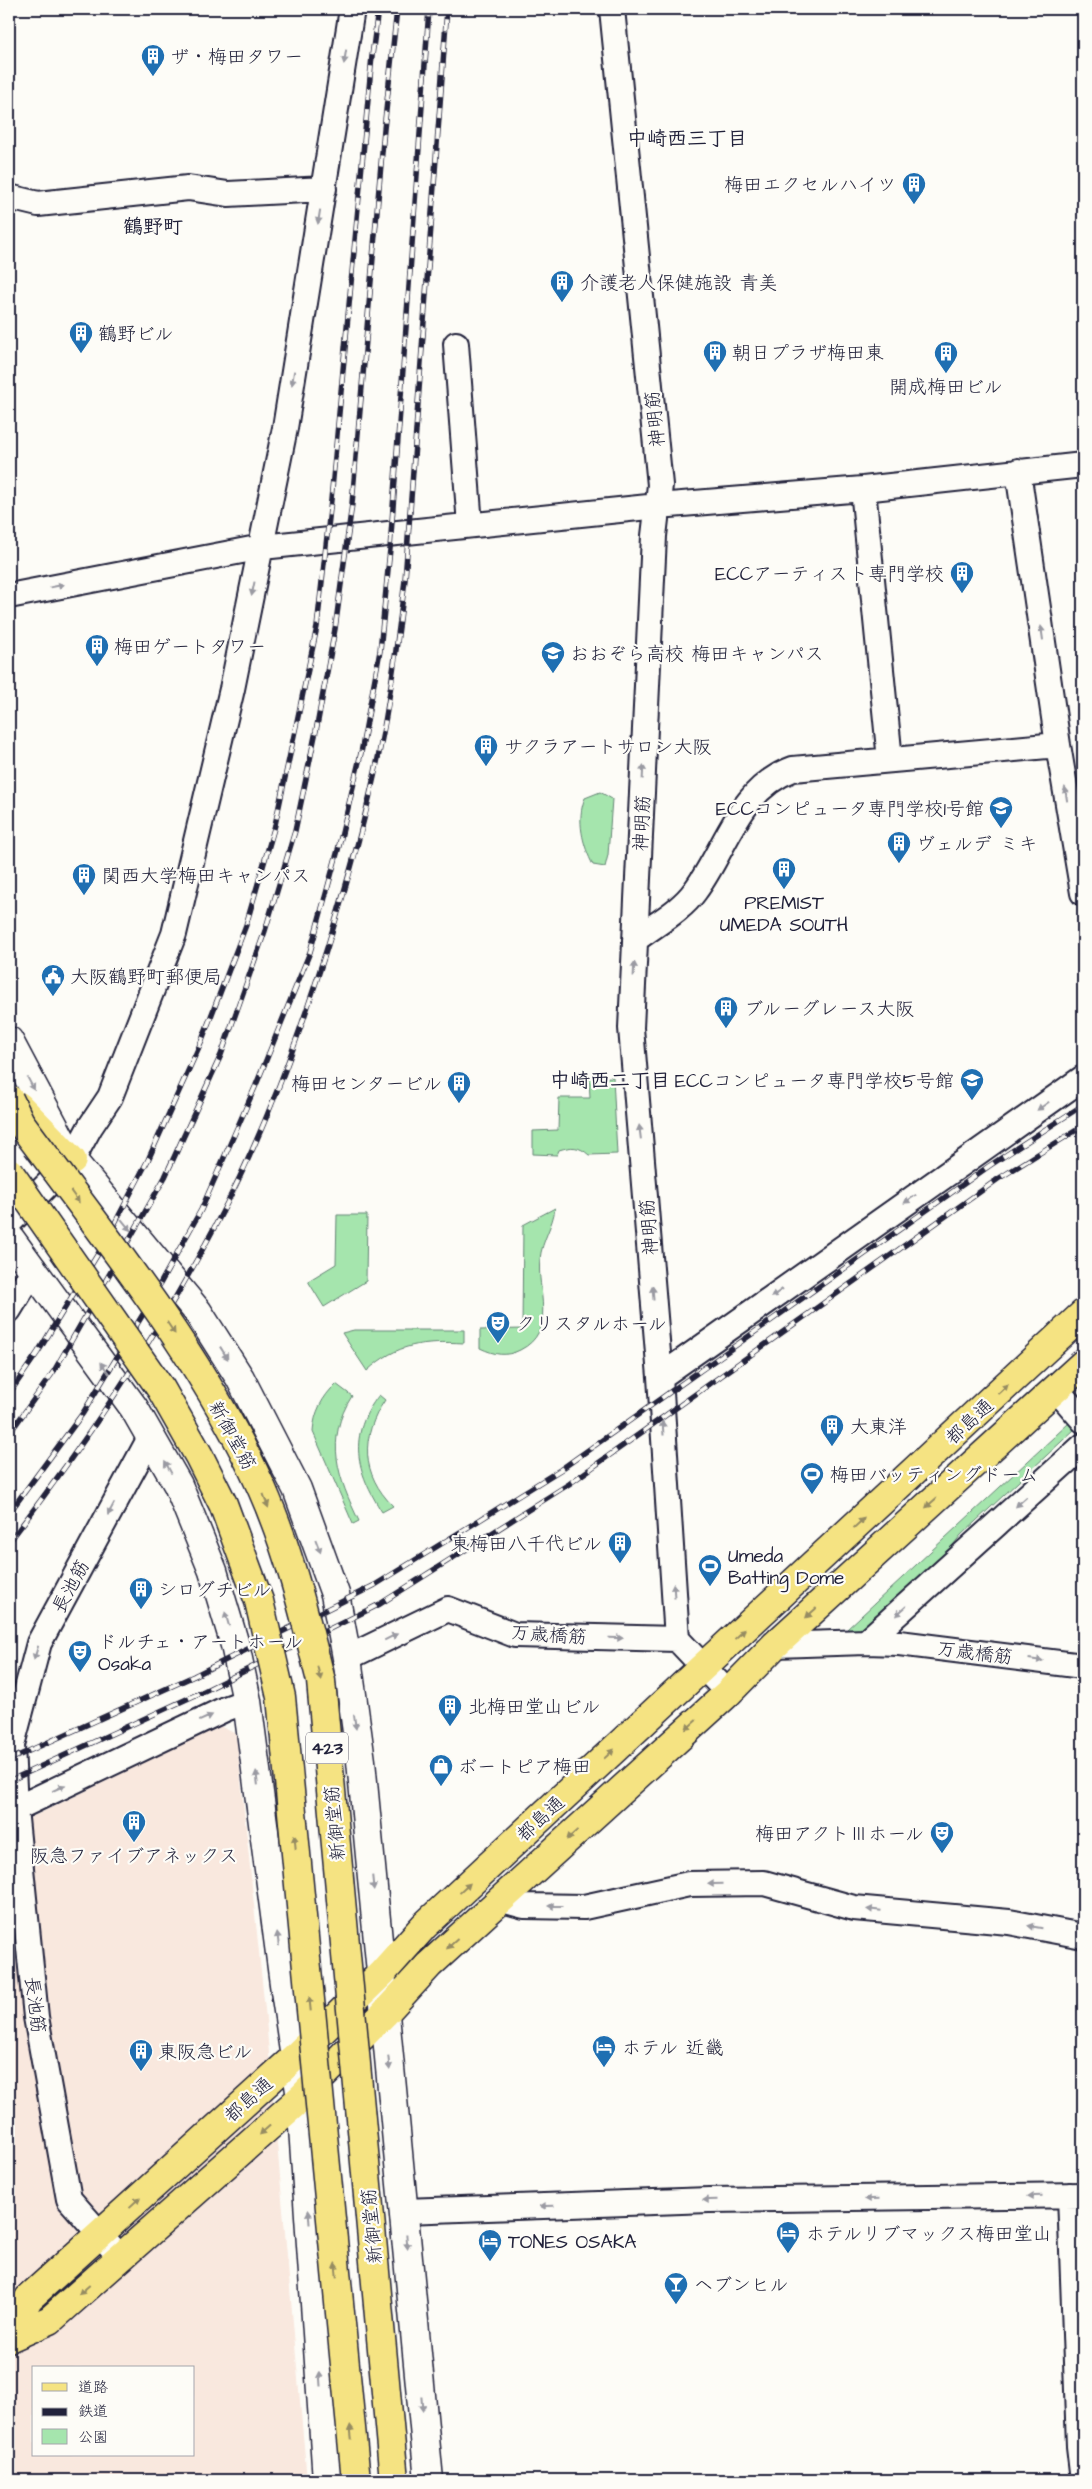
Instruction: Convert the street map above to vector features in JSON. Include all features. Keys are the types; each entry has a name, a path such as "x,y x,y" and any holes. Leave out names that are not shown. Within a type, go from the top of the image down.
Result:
{"main road":[{"path":"9,1097 72,1160"},
{"name":"新御堂筋","path":"9,1097 20,1122 172,1330 234,1432 262,1490 296,1582 321,1680 394,2480"},
{"name":"423","path":"9,1172 161,1389 224,1504 259,1600 281,1697 356,2480"},
{"name":"都島通","path":"9,2332 29,2298 296,2056 382,1973 424,1926 1083,1314"},
{"name":"都島通","path":"9,2338 50,2320 301,2098 384,2014 429,1965 502,1900 680,1734 728,1693 775,1645 1083,1364"}],"street":[{"path":"9,1223 72,1160 90,1127 110,1097 174,934 230,699 285,428 352,9"},
{"name":"神明筋","path":"612,9 660,484 654,546 631,1028 660,1377 677,1639"},
{"path":"9,198 38,204 188,188 228,194 324,189"},
{"path":"456,344 470,525"},
{"path":"9,596 262,547 658,506 863,489 1083,465"},
{"path":"1018,471 1058,745 1083,894"},
{"path":"863,489 890,760"},
{"path":"635,940 694,892 745,806 763,784 776,775 793,769 1058,745"},
{"name":"新御堂筋","path":"9,1040 72,1160 198,1312 240,1378 297,1490 335,1594 347,1658 361,1762 429,2480"},
{"path":"660,1377 1083,1078"},
{"path":"9,1237 134,1408 151,1436 178,1485 213,1571 235,1645 247,1701 301,2098 327,2480"},
{"path":"9,1310 34,1270"},
{"path":"1056,1389 1083,1420"},
{"name":"長池筋","path":"99,2235 69,2199 36,2017 15,1809 12,1745 39,1643 151,1436"},
{"path":"866,1642 1083,1446"},
{"name":"万歳橋筋","path":"347,1658 448,1609 515,1635 677,1639"},
{"path":"677,1639 728,1693"},
{"name":"万歳橋筋","path":"775,1645 866,1642 899,1643 1083,1666"},
{"path":"15,1809 225,1709 247,1701"},
{"path":"502,1900 524,1906 584,1907 689,1884 764,1883 854,1908 1009,1922 1083,1936"},
{"path":"404,2211 709,2200 1077,2195 1079,2446 1083,2480"},
{"path":"99,2235 121,2258"}],"shaded area":[{"path":"220,1726 236,1734 266,2019 307,2480 9,2480 9,1828"}],"green space":[{"path":"600,792 612,799 608,855 605,867 593,865 586,849 581,823 582,806 585,798"},
{"path":"613,1077 617,1154 589,1155 579,1148 572,1147 559,1150 557,1155 533,1154 533,1131 558,1130 559,1098 590,1098 589,1078"},
{"path":"555,1208 540,1259 543,1309 539,1332 532,1342 510,1354 496,1354 480,1348 480,1330 522,1329 523,1225"},
{"path":"337,1215 367,1215 366,1281 324,1307 308,1281 336,1264"},
{"path":"354,1330 464,1330 464,1343 424,1344 400,1349 367,1371 342,1333"},
{"path":"336,1384 352,1396 343,1412 336,1444 340,1474 359,1521 353,1524 313,1432 315,1418 320,1406"},
{"path":"379,1395 385,1400 371,1428 368,1441 368,1455 375,1481 382,1494 393,1506 382,1512 366,1482 359,1454 359,1439 362,1425"},
{"path":"1069,1423 1075,1429 961,1535 937,1565 873,1625 858,1633 847,1633 847,1629"}],"railway":[{"path":"9,1394 38,1352 104,1244 148,1160 202,1040 246,925 275,825 317,627 378,9"},
{"path":"9,1434 54,1371 165,1177 221,1055 265,931 295,831 335,629 352,504 384,129 397,9"},
{"path":"9,1513 83,1413 145,1311 201,1210 256,1085 310,952 338,850 361,753 380,651 390,549 429,9"},
{"path":"9,1542 65,1467 118,1390 168,1310 214,1228 248,1160 291,1055 316,984 350,872 364,821 385,723 405,580 447,9"},
{"path":"9,1760 194,1676 375,1585 560,1470 989,1166 1083,1105"},
{"path":"9,1781 202,1692 380,1604 569,1484 998,1179 1083,1126"}],"place":[{"name":"ザ・梅田タワー","path":"153,77"},
{"name":"梅田エクセルハイツ","path":"914,205"},
{"name":"介護老人保健施設 青美","path":"562,303"},
{"name":"鶴野ビル","path":"81,354"},
{"name":"朝日プラザ梅田東","path":"715,373"},
{"name":"開成梅田ビル","path":"946,374"},
{"name":"ECCアーティスト専門学校","path":"962,594"},
{"name":"梅田ゲートタワー","path":"97,667"},
{"name":"おおぞら高校 梅田キャンパス","path":"553,674"},
{"name":"サクラアートサロン大阪","path":"486,767"},
{"name":"ECCコンピュータ専門学校1号館","path":"1001,829"},
{"name":"ヴェルデ ミキ","path":"899,864"},
{"name":"PREMIST UMEDA SOUTH","path":"784,890"},
{"name":"関西大学梅田キャンパス","path":"84,896"},
{"name":"大阪鶴野町郵便局","path":"53,997"},
{"name":"ブルーグレース大阪","path":"726,1029"},
{"name":"ECCコンピュータ専門学校5号館","path":"972,1101"},
{"name":"梅田センタービル","path":"459,1104"},
{"name":"クリスタルホール","path":"498,1344"},
{"name":"大東洋","path":"832,1447"},
{"name":"梅田バッティングドーム","path":"812,1495"},
{"name":"東梅田八千代ビル","path":"620,1564"},
{"name":"Umeda Batting Dome","path":"710,1587"},
{"name":"シログチビル","path":"141,1610"},
{"name":"ドルチェ・アートホール Osaka","path":"80,1673"},
{"name":"北梅田堂山ビル","path":"450,1727"},
{"name":"ボートピア梅田","path":"441,1787"},
{"name":"阪急ファイブアネックス","path":"134,1843"},
{"name":"梅田アクトⅢホール","path":"942,1854"},
{"name":"ホテル 近畿","path":"604,2068"},
{"name":"東阪急ビル","path":"141,2072"},
{"name":"ホテルリブマックス梅田堂山","path":"788,2254"},
{"name":"TONES OSAKA","path":"490,2262"},
{"name":"ヘブンヒル","path":"676,2305"}],"district":[{"name":"中崎西三丁目","path":"687,138"},
{"name":"鶴野町","path":"153,226"},
{"name":"中崎西二丁目","path":"610,1080"}]}
